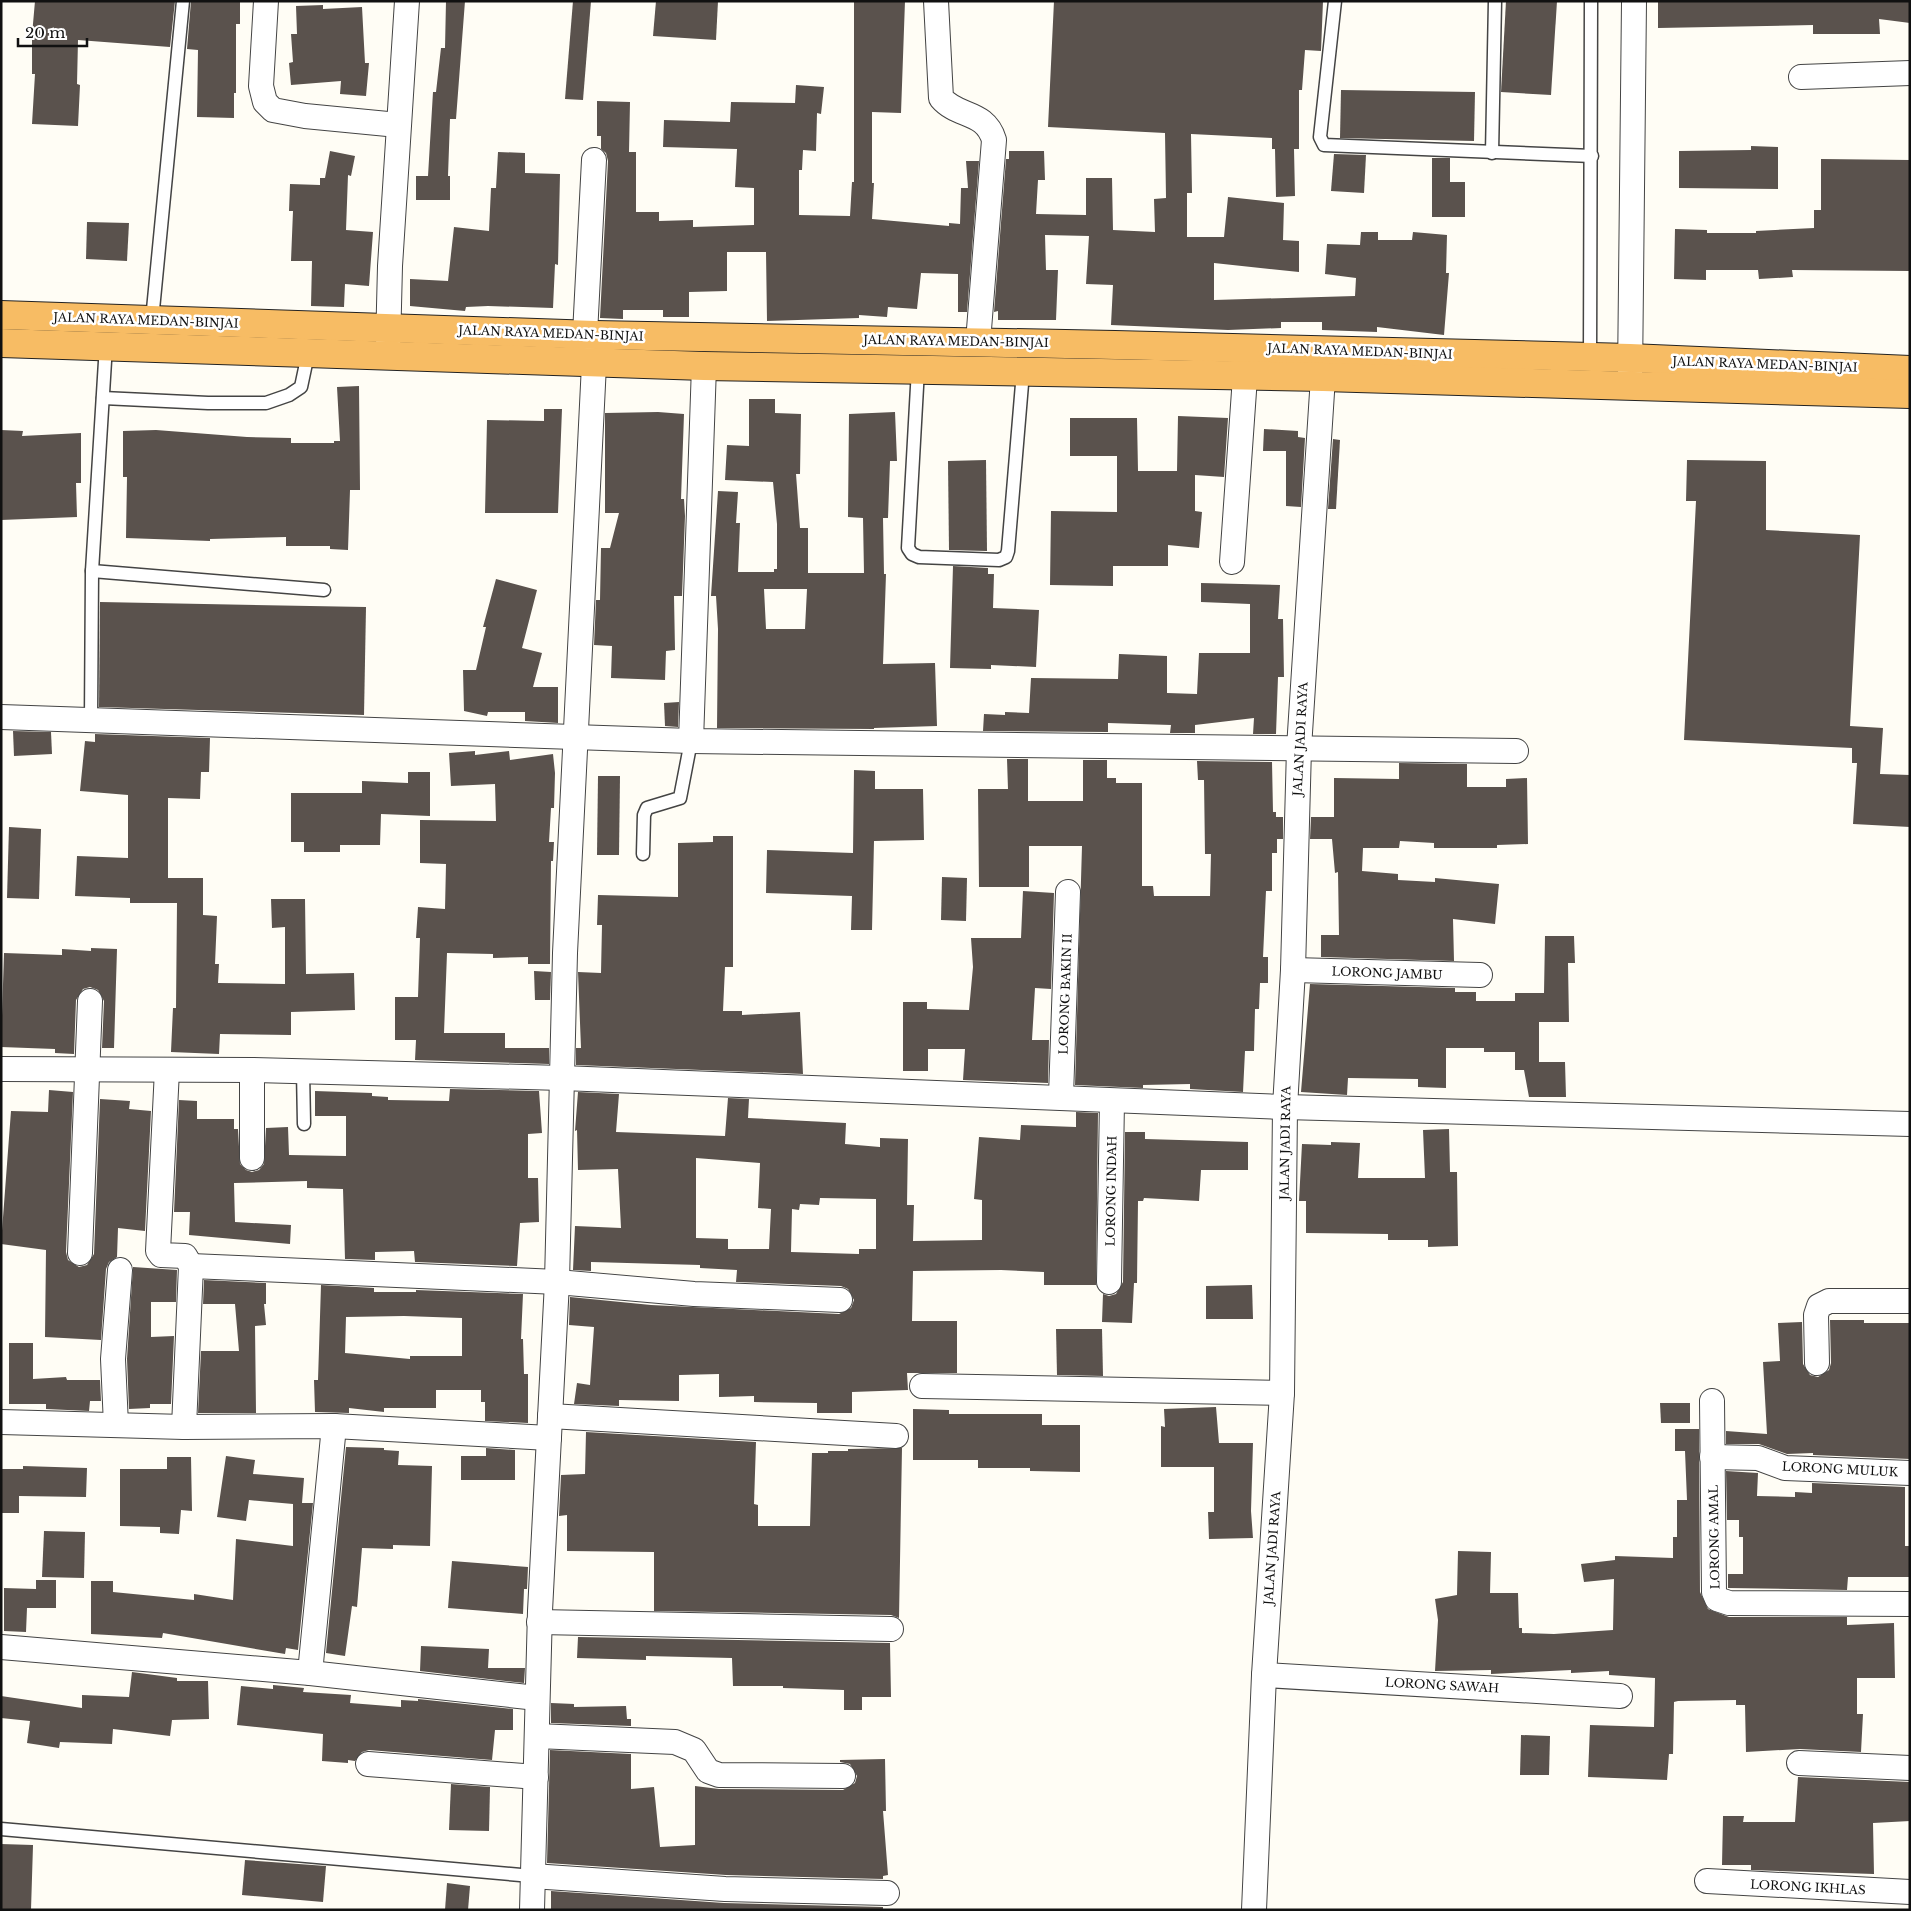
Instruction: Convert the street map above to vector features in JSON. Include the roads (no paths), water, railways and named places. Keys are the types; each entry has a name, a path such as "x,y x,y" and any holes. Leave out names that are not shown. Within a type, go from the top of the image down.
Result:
{"highway":[{"name":"JALAN RAYA MEDAN-BINJAI","path":"1,315 590,335 978,342 1630,358 1910,370"},
{"name":"JALAN RAYA MEDAN-BINJAI","path":"1,343 704,366 1323,377 1910,394"}],"street":[{"path":"266,1 262,86 265,102 273,110 306,116 398,125"},
{"path":"388,357 398,125 407,1"},
{"path":"936,1 941,98 947,105 980,119 990,128 994,140 978,342"},
{"path":"1630,387 1634,1"},
{"path":"1802,77 1910,73"},
{"path":"532,1910 539,1622 557,1282 565,953 594,363 590,335 594,160"},
{"path":"691,741 704,366"},
{"path":"1232,562 1245,377"},
{"name":"JALAN JADI RAYA","path":"1254,1910 1264,1675 1282,1392 1285,1107 1293,970 1298,748 1323,377"},
{"path":"1,717 691,741 1516,751"},
{"name":"LORONG BAKIN II","path":"1061,1096 1068,892"},
{"name":"LORONG JAMBU","path":"1293,970 1480,975"},
{"path":"80,1253 90,1001"},
{"path":"1,1069 252,1070 562,1078 1061,1096 1285,1107 1910,1124"},
{"path":"168,1070 158,1252 161,1255 185,1256 191,1266 184,1427"},
{"path":"252,1070 252,1158"},
{"name":"LORONG INDAH","path":"1109,1282 1112,1100"},
{"path":"191,1266 557,1282 694,1294 840,1300"},
{"path":"116,1425 112,1359 120,1270"},
{"path":"1817,1364 1816,1315 1819,1306 1829,1301 1910,1300"},
{"path":"922,1386 1282,1392"},
{"name":"LORONG AMAL","path":"1712,1401 1714,1592 1717,1599 1729,1603 1910,1604"},
{"path":"1,1422 184,1427 549,1427 896,1436"},
{"path":"310,1673 334,1426"},
{"name":"LORONG MULUK","path":"1712,1457 1758,1458 1785,1468 1910,1473"},
{"path":"539,1622 891,1629"},
{"path":"1,1647 310,1673 537,1698"},
{"name":"LORONG SAWAH","path":"1264,1675 1620,1696"},
{"path":"537,1736 675,1742 694,1750 708,1770 719,1775 843,1776"},
{"path":"1799,1763 1910,1768"},
{"path":"368,1764 536,1777"},
{"path":"532,1876 725,1889 887,1893"},
{"name":"LORONG IKHLAS","path":"1707,1882 1910,1892"}],"lane":[{"path":"152,320 183,1"},
{"path":"1335,1 1320,137 1324,145 1592,156"},
{"path":"1492,153 1495,1"},
{"path":"1590,386 1591,1"},
{"path":"90,719 92,570 106,345"},
{"path":"103,398 266,403 289,396 301,387 308,354"},
{"path":"918,369 908,548 912,554 920,557 999,560 1006,557 1008,551 1023,372"},
{"path":"1910,386 1910,405"},
{"path":"92,570 324,590"},
{"path":"643,854 644,815 647,808 680,798 691,741"},
{"path":"303,1071 304,1124"},
{"path":"1,1829 532,1876"}]}
